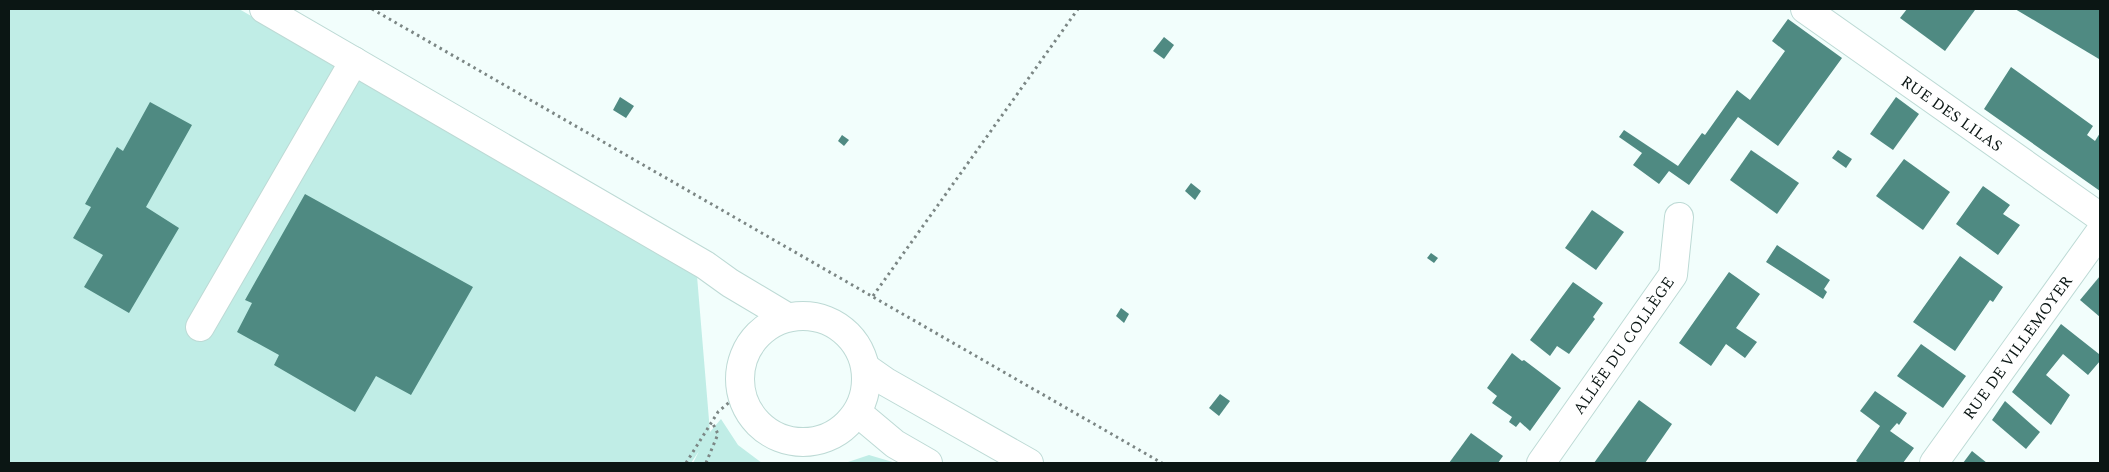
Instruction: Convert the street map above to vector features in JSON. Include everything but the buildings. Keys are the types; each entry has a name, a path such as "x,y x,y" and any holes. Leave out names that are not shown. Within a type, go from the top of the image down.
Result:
{"street":[{"path":"264,9 705,265 730,283 787,317"},
{"name":"RUE DES LILAS","path":"1804,9 2100,217"},
{"path":"200,327 354,61"},
{"name":"ALLÉE DU COLLÈGE","path":"1541,463 1673,275 1679,218"},
{"name":"RUE DE VILLEMOYER","path":"1934,463 2100,232"},
{"path":"813,316 838,325 857,344 866,368 866,392 858,413 840,432 817,442 792,442 768,433 750,416 740,394 739,369 748,346 764,328 787,317 813,316"},
{"path":"866,368 886,382 1029,463"},
{"path":"858,413 895,444 928,463"}],"path":[{"path":"372,9 1162,463"},
{"path":"873,296 1078,9"},
{"path":"686,463 718,412 740,394"},
{"path":"706,463 718,434 712,421"}],"green space":[{"path":"9,9 239,9 540,181 697,276 710,432 721,419 738,445 762,463 693,463 699,451 691,463 9,463"},
{"path":"869,455 896,463 845,463"}]}
